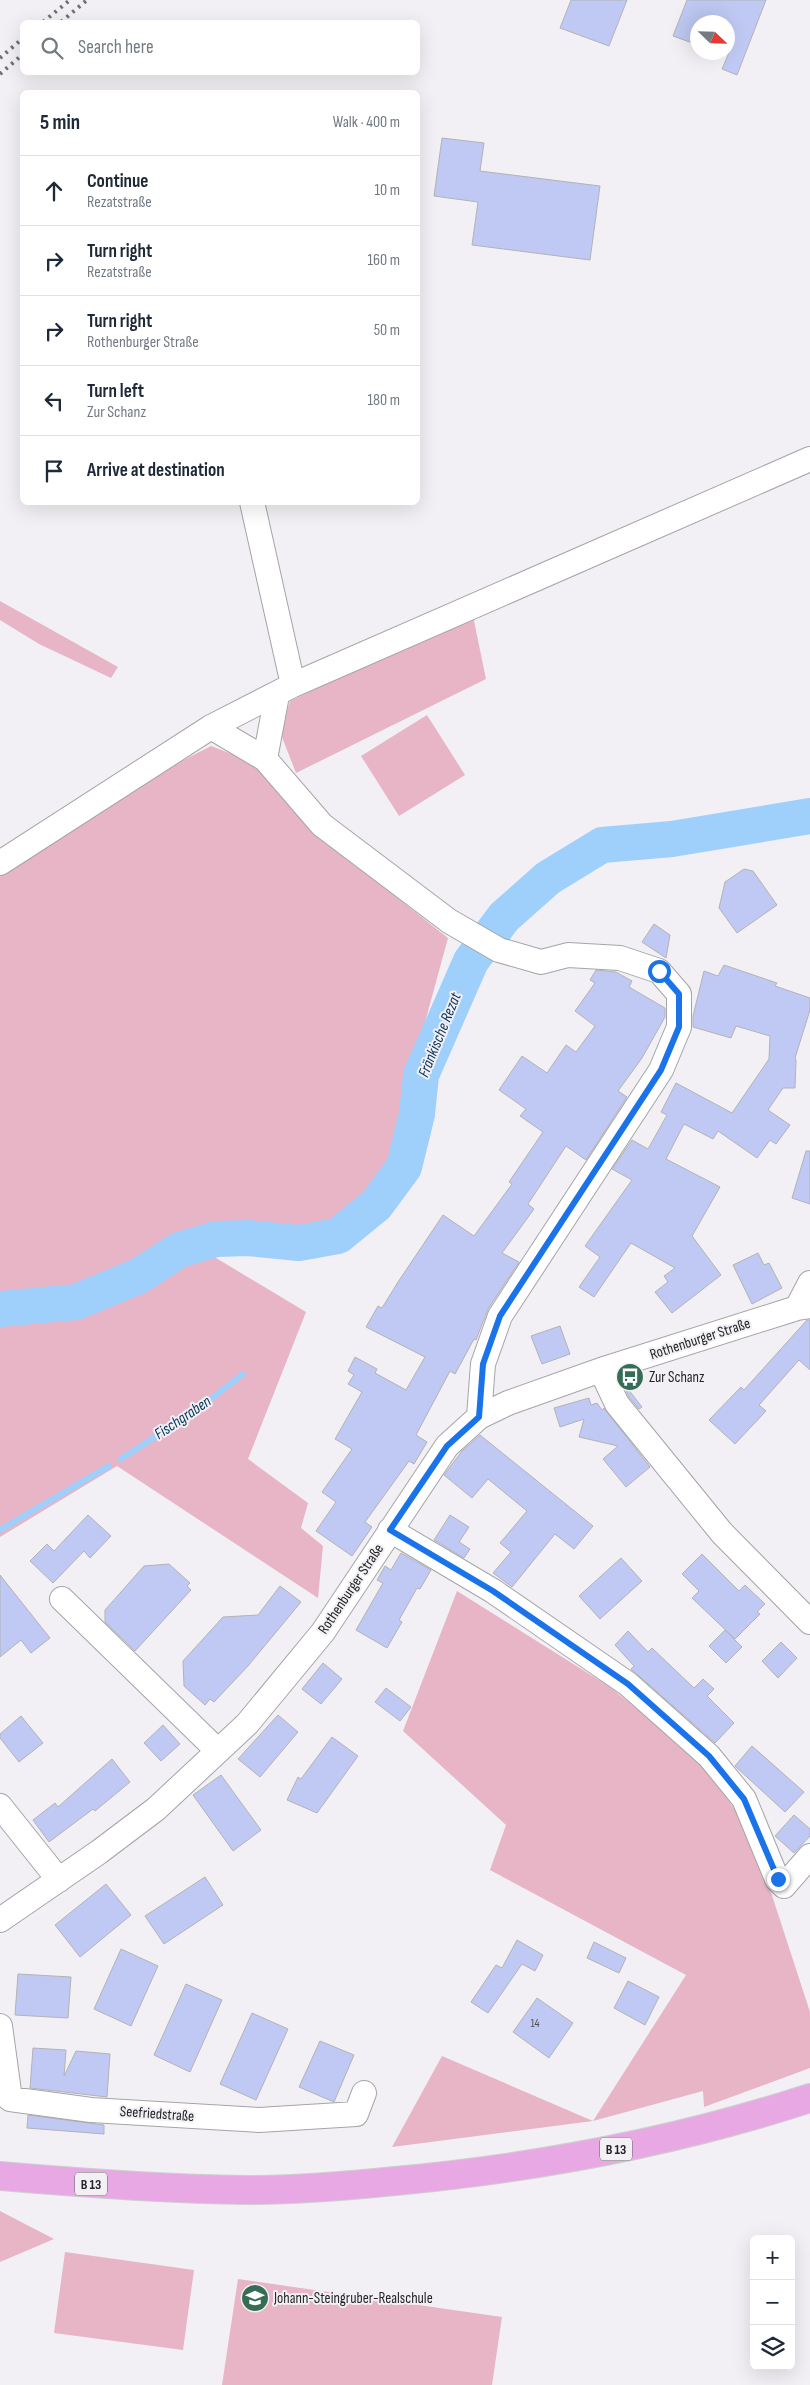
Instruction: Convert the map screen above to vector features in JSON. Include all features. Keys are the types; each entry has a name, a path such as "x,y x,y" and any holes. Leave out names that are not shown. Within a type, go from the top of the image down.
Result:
{"main road":[{"name":"B 13","path":"0,2176 87,2184 249,2190 418,2179 500,2170 637,2145 768,2111 810,2098"}],"street":[{"path":"0,863 211,727 285,690 810,459"},
{"path":"253,505 285,690 266,759"},
{"path":"211,727 266,759 322,825 449,921 499,950 541,962 568,956 620,958 659,971 679,994 679,1027 661,1070 500,1316 483,1364 479,1417"},
{"path":"803,1307 810,1283"},
{"name":"Rothenburger Straße","path":"0,1920 59,1880 156,1809 247,1724 323,1632 447,1446 479,1417 508,1403 601,1370 803,1307"},
{"path":"601,1370 616,1404 716,1525 810,1622"},
{"path":"390,1530 493,1591 628,1684 709,1756 744,1799 778,1879 784,1886 810,1856"},
{"path":"62,1599 218,1751"},
{"path":"0,1806 59,1880"},
{"name":"Seefriedstraße","path":"0,2026 10,2099 91,2110 259,2120 356,2114 364,2093"}],"shaded area":[{"path":"0,601 118,667 111,678 39,644 0,620"},
{"path":"473,616 486,679 296,773 280,732 290,701"},
{"path":"427,715 465,775 399,816 361,756"},
{"path":"211,746 232,754 260,770 318,835 448,938 409,1081 399,1148 365,1200 322,1230 290,1235 233,1225 186,1240 306,1312 248,1459 308,1503 301,1528 323,1546 318,1598 117,1466 0,1537 0,874 172,766"},
{"path":"457,1591 610,1687 700,1760 752,1834 810,2012 810,2068 704,2107 703,2091 593,2121 686,1975 490,1870 506,1825 403,1731"},
{"path":"442,2056 593,2121 392,2147"},
{"path":"0,2211 54,2239 0,2262"},
{"path":"65,2252 194,2270 183,2350 54,2333"},
{"path":"238,2279 502,2317 492,2385 222,2385"}],"building":[{"path":"571,0 627,0 609,46 560,28"},
{"path":"687,0 766,0 737,75 722,69 726,60 735,60 735,15 690,15 690,42 673,36"},
{"path":"442,138 484,143 480,171 600,186 590,260 472,245 478,202 434,196"},
{"path":"744,869 753,871 777,905 737,933 719,908 725,882"},
{"path":"654,924 670,935 666,958 642,942"},
{"path":"724,965 777,983 775,986 810,998 810,1010 795,1058 795,1088 783,1088 768,1110 790,1125 776,1144 770,1140 757,1158 718,1131 713,1139 684,1124 666,1159 720,1187 692,1236 721,1275 672,1313 655,1292 668,1282 664,1276 675,1268 631,1243 594,1297 579,1287 600,1257 585,1246 632,1180 612,1169 632,1140 648,1149 667,1115 661,1112 676,1083 732,1113 769,1059 770,1036 736,1026 731,1038 693,1027 693,1016 704,971 718,976"},
{"path":"596,970 616,972 632,981 629,987 665,1008 665,1017 642,1058 618,1091 627,1097 586,1160 566,1146 528,1204 534,1209 502,1253 519,1262 488,1309 476,1340 474,1339 455,1374 450,1371 416,1435 427,1442 414,1464 409,1461 365,1522 372,1527 352,1556 316,1531 336,1502 322,1492 352,1449 335,1439 362,1392 348,1384 354,1375 348,1371 355,1357 377,1369 375,1373 406,1390 425,1357 366,1327 378,1306 382,1308 443,1215 474,1236 512,1184 509,1182 543,1132 520,1116 526,1109 499,1090 522,1056 547,1073 566,1045 576,1052 595,1026 575,1011 595,983 590,980"},
{"path":"806,1151 810,1151 810,1204 792,1198"},
{"path":"758,1253 764,1265 769,1263 782,1288 752,1304 733,1265"},
{"path":"807,1320 810,1320 810,1370 799,1360 759,1405 766,1411 735,1444 709,1420 741,1387 744,1390"},
{"path":"560,1326 570,1354 542,1364 531,1336"},
{"path":"628,1389 642,1407 639,1409 629,1397 626,1391"},
{"path":"589,1398 591,1405 597,1403 602,1410 604,1408 650,1467 626,1487 603,1459 618,1446 579,1437 584,1419 560,1427 554,1408"},
{"path":"480,1435 593,1526 574,1549 555,1534 512,1587 493,1573 511,1552 500,1543 527,1511 488,1479 472,1498 444,1475 462,1451"},
{"path":"88,1515 111,1536 90,1558 84,1551 53,1583 30,1561 47,1544 54,1551"},
{"path":"450,1515 469,1527 459,1542 470,1549 464,1558 434,1540"},
{"path":"401,1553 431,1570 420,1589 417,1588 399,1620 402,1622 387,1648 356,1630 383,1583 377,1580 385,1566 391,1570"},
{"path":"702,1554 739,1591 745,1585 765,1604 757,1612 760,1614 735,1639 692,1598 699,1591 682,1574"},
{"path":"621,1558 642,1581 600,1619 579,1596"},
{"path":"169,1564 190,1583 187,1586 191,1590 135,1651 105,1622 105,1610 144,1566"},
{"path":"0,1575 50,1638 31,1653 21,1640 0,1657"},
{"path":"280,1586 301,1602 248,1666 214,1702 210,1699 205,1705 184,1686 183,1661 223,1617 258,1615"},
{"path":"725,1630 742,1647 726,1663 709,1646"},
{"path":"628,1631 648,1652 652,1648 694,1688 703,1679 714,1689 707,1696 734,1723 715,1743 631,1669 634,1666 615,1645"},
{"path":"781,1642 797,1658 778,1678 762,1661"},
{"path":"323,1663 342,1679 321,1704 302,1689"},
{"path":"386,1688 411,1707 400,1721 375,1702"},
{"path":"278,1715 298,1732 260,1777 238,1759"},
{"path":"21,1716 43,1743 19,1762 0,1738 0,1734"},
{"path":"163,1725 180,1744 161,1761 144,1743"},
{"path":"332,1737 358,1756 317,1813 287,1800 298,1777 301,1779"},
{"path":"752,1746 804,1792 785,1812 735,1766"},
{"path":"112,1759 130,1782 95,1811 93,1809 49,1842 33,1820 55,1803 58,1807"},
{"path":"221,1775 261,1830 233,1851 193,1795"},
{"path":"794,1815 810,1829 810,1836 794,1853 775,1836"},
{"path":"205,1877 223,1905 164,1944 145,1916"},
{"path":"106,1884 131,1915 80,1957 55,1925"},
{"path":"517,1940 543,1955 535,1971 522,1964 488,2013 471,2002 496,1965 502,1968"},
{"path":"594,1942 626,1958 619,1973 587,1958"},
{"path":"121,1949 158,1966 131,2026 94,2009"},
{"path":"18,1974 71,1977 68,2018 15,2015"},
{"path":"628,1981 659,1997 645,2025 614,2008"},
{"path":"186,1984 222,2000 190,2072 154,2055"},
{"path":"537,1998 573,2023 549,2058 513,2032"},
{"path":"252,2013 288,2029 256,2100 220,2084"},
{"path":"320,2041 354,2055 334,2102 299,2087"},
{"path":"33,2048 66,2050 64,2076 76,2051 110,2054 107,2097 30,2088"},
{"path":"28,2115 104,2125 104,2134 27,2128"}],"waterway":[{"name":"Fränkische Rezat","path":"0,1309 76,1302 139,1276 179,1250 216,1239 248,1238 299,1243 338,1236 376,1205 404,1167 417,1114 421,1075 471,961 504,917 548,878 602,845 672,839 810,816"},
{"name":"Fischgraben","path":"121,1459 198,1409 243,1374"},
{"name":"Fischgraben","path":"0,1530 109,1466"}],"railway":[{"path":"45,20 70,0"},
{"path":"63,20 87,0"},
{"path":"0,58 20,41"},
{"path":"0,74 20,57"}],"place":[{"name":"Zur Schanz","path":"630,1377"},
{"name":"Johann-Steingruber-Realschule","path":"255,2298"}],"route":[{"path":"659,971 679,994 679,1027 661,1070 500,1316 483,1364 479,1417 447,1446 390,1530 493,1591 628,1684 709,1756 744,1799 778,1879"}]}
